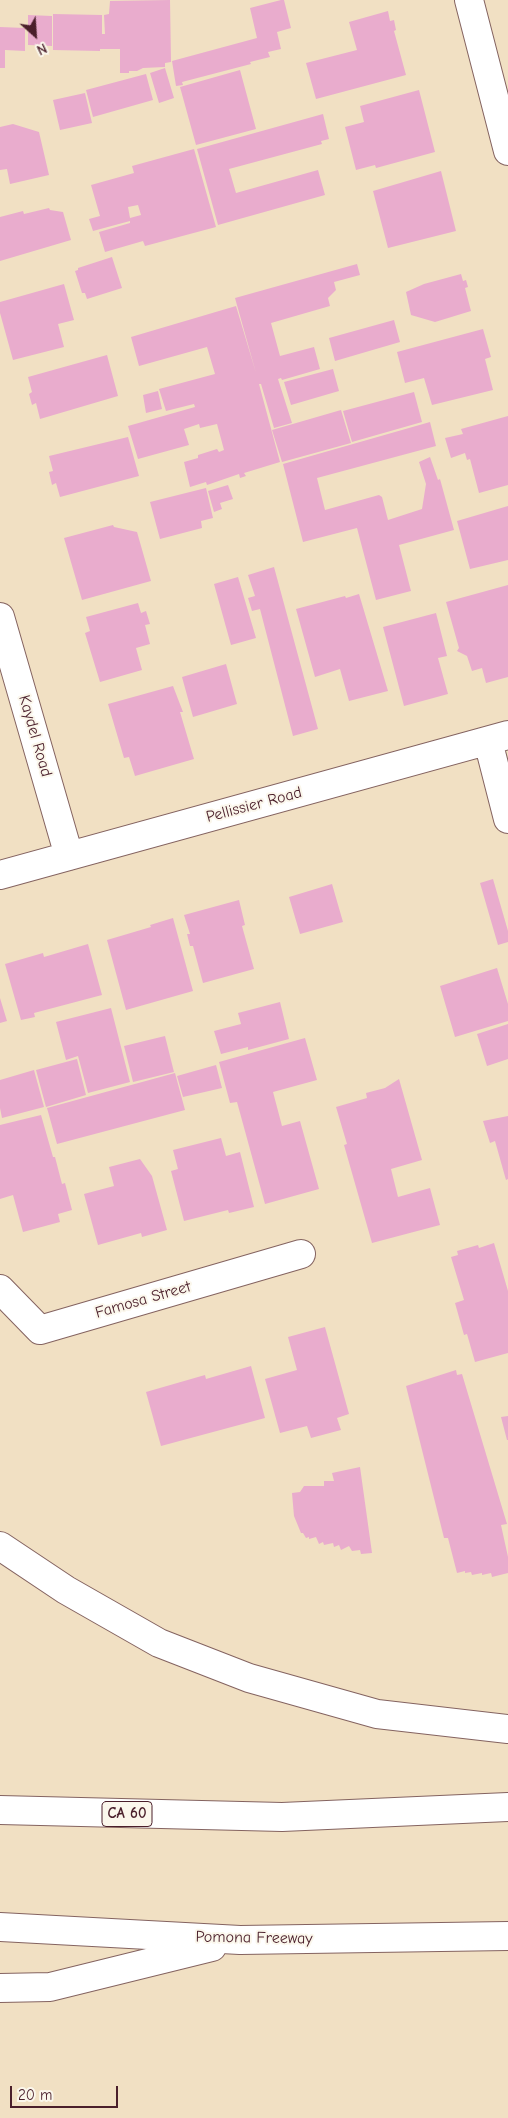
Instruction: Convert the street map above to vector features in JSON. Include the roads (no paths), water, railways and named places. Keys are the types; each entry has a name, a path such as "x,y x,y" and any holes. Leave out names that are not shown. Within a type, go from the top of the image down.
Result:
{"main road":[{"path":"468,0 508,151"},
{"name":"Kaydel Road","path":"0,617 70,856"},
{"path":"498,738 508,819"},
{"name":"Pellissier Road","path":"0,875 498,738"},
{"name":"Famosa Street","path":"0,1289 40,1330 301,1254"},
{"path":"0,1546 66,1590 159,1643 248,1678 377,1714 508,1729"},
{"name":"CA 60","path":"0,1810 282,1817 508,1807"},
{"name":"Pomona Freeway","path":"0,1927 240,1940 508,1936"},
{"path":"0,1988 50,1987 240,1940"}]}
